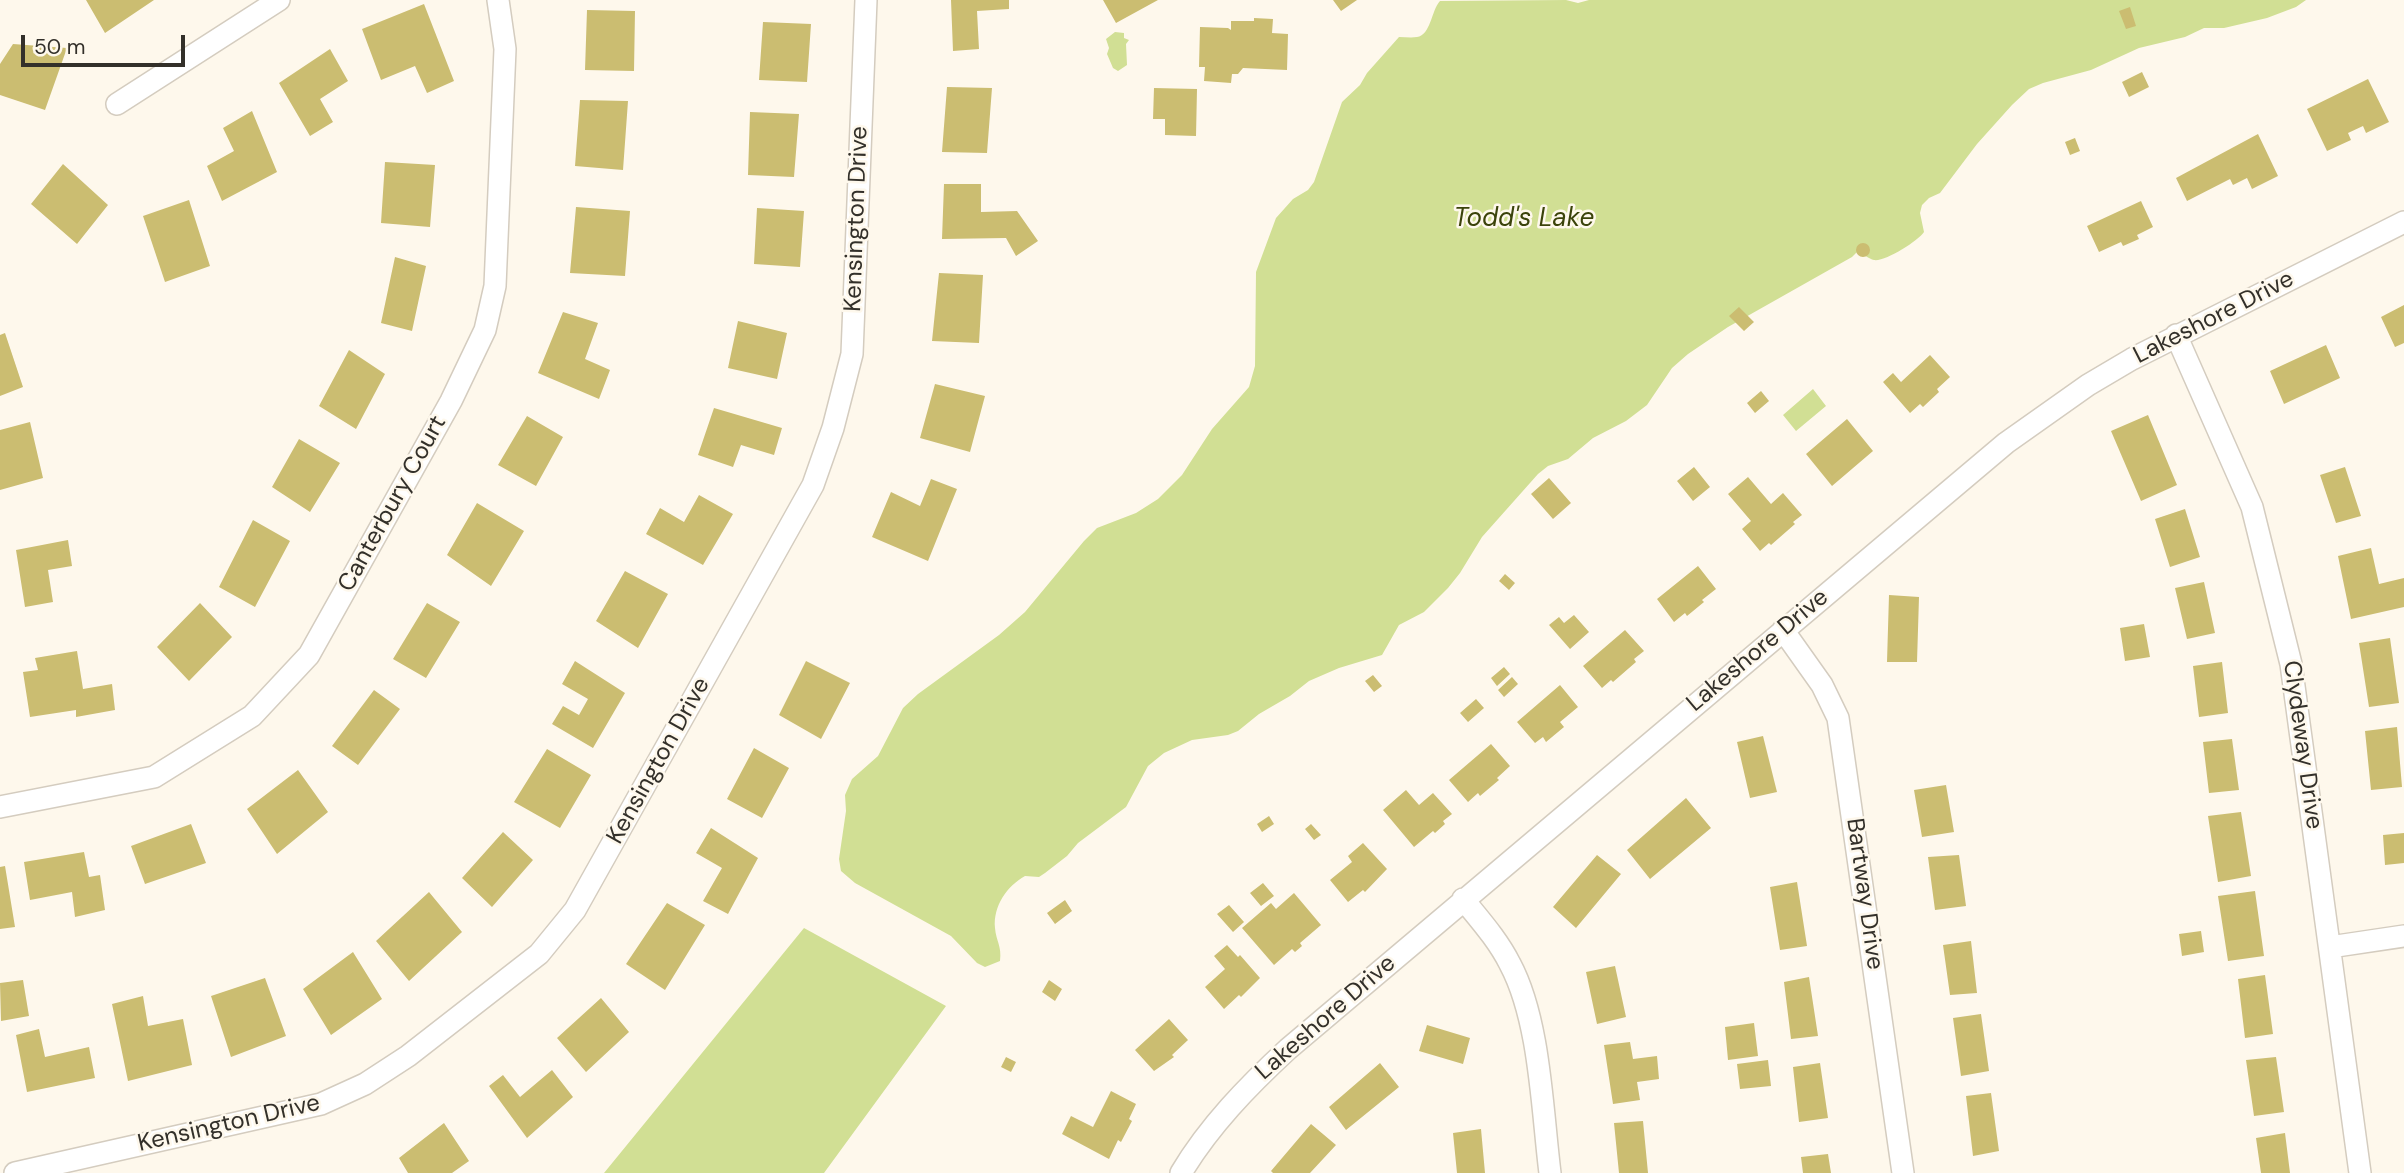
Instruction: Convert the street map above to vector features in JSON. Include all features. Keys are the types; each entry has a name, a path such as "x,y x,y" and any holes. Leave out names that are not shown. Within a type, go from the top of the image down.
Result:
{"street":[{"path":"117,104 279,0"},
{"name":"Canterbury Court","path":"0,807 154,777 252,716 309,654 451,401 485,330 495,286 505,49 498,0"},
{"name":"Kensington Drive","path":"15,1173 321,1104 365,1084 408,1056 539,954 575,910 813,485 833,428 852,354 866,0"},
{"name":"Lakeshore Drive","path":"1181,1173 1204,1138 1256,1078 2006,443 2088,385 2176,335 2404,222"},
{"name":"Clydeway Drive","path":"2176,335 2252,507 2291,664 2360,1173"},
{"name":"Bartway Drive","path":"1783,630 1822,685 1838,718 1903,1173"},
{"path":"1463,900 1499,944 1511,964 1526,1002 1550,1173"},
{"path":"2330,947 2404,936"}],"water":[{"name":"Todd's Lake","path":"1566,0 1578,3 1589,0 2306,0 2296,7 2267,18 2224,28 2204,28 2185,37 2139,48 2091,70 2029,89 1977,144 1940,193 1922,205 1920,213 1924,232 1921,236 1901,250 1879,260 1858,251 1852,257 1728,327 1688,354 1672,368 1647,405 1626,421 1593,438 1568,459 1548,466 1538,474 1482,537 1448,588 1424,612 1399,625 1382,655 1339,668 1309,681 1238,731 1192,740 1164,753 1148,766 1126,807 1078,843 1067,856 1045,873 1039,877 1025,876 1007,891 996,912 995,920 1000,961 985,967 977,963 951,936 855,883 841,871 839,859 846,811 845,795 852,779 878,756 903,708 1025,612 1097,528 1136,513 1158,499 1182,475 1212,429 1249,387 1255,366 1256,272 1276,218 1293,199 1308,190 1314,182 1342,102 1360,85 1367,73 1399,37 1417,37 1425,32 1440,1"},
{"path":"1115,32 1124,33 1124,38 1129,40 1126,44 1127,65 1118,71 1113,68 1107,54 1109,48 1106,39"},
{"path":"1813,389 1826,406 1796,431 1783,415"},
{"path":"804,928 946,1006 824,1173 604,1173"}],"building":[{"path":"86,0 154,0 105,33"},
{"path":"951,0 1009,0 1009,9 977,11 979,49 953,51"},
{"path":"1103,0 1158,0 1116,23"},
{"path":"1333,0 1357,0 1341,11"},
{"path":"424,4 454,81 427,93 415,66 381,80 362,29"},
{"path":"2130,7 2136,26 2126,29 2119,11"},
{"path":"587,10 635,11 634,71 585,70"},
{"path":"1254,18 1273,19 1272,33 1288,34 1287,70 1243,68 1238,74 1232,74 1231,83 1204,81 1205,67 1199,67 1200,27 1231,30 1231,21 1254,21"},
{"path":"763,22 811,24 807,82 759,80"},
{"path":"13,44 67,48 45,110 0,95 0,64"},
{"path":"330,49 348,81 320,99 333,122 310,136 279,83"},
{"path":"2142,72 2149,87 2129,97 2122,82"},
{"path":"2368,79 2389,122 2366,133 2363,126 2348,133 2351,140 2327,151 2307,109"},
{"path":"947,87 992,88 987,153 942,152"},
{"path":"1154,88 1197,89 1196,136 1165,135 1165,119 1153,119"},
{"path":"580,100 628,101 623,170 575,166"},
{"path":"252,111 277,172 222,201 207,166 234,151 223,128"},
{"path":"750,112 799,114 794,177 748,175"},
{"path":"2258,134 2278,176 2252,189 2247,178 2233,185 2230,179 2187,201 2176,178"},
{"path":"2075,138 2080,151 2070,155 2065,142"},
{"path":"385,162 435,165 430,227 381,223"},
{"path":"63,164 108,205 77,244 31,204"},
{"path":"944,184 981,184 981,212 1017,211 1038,241 1016,256 1006,238 942,239"},
{"path":"189,200 210,266 165,282 143,216"},
{"path":"2141,201 2153,227 2137,235 2139,239 2123,246 2121,242 2099,252 2087,226"},
{"path":"576,207 630,211 625,276 570,273"},
{"path":"757,208 804,211 800,267 754,264"},
{"path":"1863,243 1868,245 1868,255 1863,257 1858,255 1856,250 1858,245"},
{"path":"395,257 426,266 412,331 381,323"},
{"path":"939,273 983,275 979,343 932,341"},
{"path":"2404,305 2404,343 2395,347 2381,317"},
{"path":"1739,307 1754,322 1744,331 1729,316"},
{"path":"563,312 598,323 585,359 610,370 599,399 538,373"},
{"path":"738,321 787,333 777,379 728,368"},
{"path":"5,333 23,387 0,396 0,335"},
{"path":"2326,345 2340,378 2284,404 2270,371"},
{"path":"349,350 385,374 356,429 319,406"},
{"path":"1930,355 1950,377 1923,407 1920,404 1910,413 1883,382 1893,373 1901,382"},
{"path":"935,384 985,396 970,452 920,438"},
{"path":"1761,391 1769,401 1755,413 1747,403"},
{"path":"714,408 782,428 774,455 741,445 733,467 698,455"},
{"path":"2148,415 2177,485 2141,501 2111,431"},
{"path":"527,416 563,437 536,486 498,465"},
{"path":"1847,419 1873,451 1832,486 1806,454"},
{"path":"30,422 43,478 0,490 0,430"},
{"path":"299,439 340,463 310,512 272,487"},
{"path":"1694,467 1710,487 1693,501 1677,481"},
{"path":"2345,467 2361,516 2336,523 2320,475"},
{"path":"1748,477 1771,504 1783,493 1802,515 1771,545 1769,543 1760,551 1742,529 1751,521 1728,494"},
{"path":"1549,478 1571,503 1553,519 1531,494"},
{"path":"931,479 957,489 928,561 872,537 891,492 920,506"},
{"path":"699,495 733,514 703,565 646,534 660,508 684,522"},
{"path":"477,503 524,531 491,586 447,555"},
{"path":"2185,509 2200,557 2170,567 2155,519"},
{"path":"253,520 290,541 255,607 219,587"},
{"path":"68,540 72,566 48,570 53,602 25,607 16,550"},
{"path":"2371,548 2379,584 2404,578 2404,607 2351,619 2338,556"},
{"path":"1698,566 1716,589 1687,616 1685,613 1674,622 1657,599"},
{"path":"625,571 668,594 638,648 596,621"},
{"path":"1505,574 1515,583 1509,590 1499,581"},
{"path":"2204,582 2215,633 2187,639 2175,588"},
{"path":"1889,595 1919,597 1917,662 1887,662"},
{"path":"200,603 232,637 189,681 157,647"},
{"path":"427,603 460,622 426,678 393,659"},
{"path":"1574,615 1589,632 1570,649 1549,625 1559,617 1564,623"},
{"path":"2144,624 2150,657 2125,661 2120,628"},
{"path":"1625,630 1644,651 1634,659 1636,662 1602,688 1583,666"},
{"path":"2390,638 2399,703 2369,707 2359,643"},
{"path":"77,651 83,689 112,684 115,710 76,717 76,710 30,717 23,672 38,670 35,658"},
{"path":"575,661 625,693 593,748 552,724 563,706 579,715 588,699 562,684"},
{"path":"806,661 850,683 821,739 779,715"},
{"path":"2222,662 2228,713 2199,717 2193,666"},
{"path":"1504,667 1510,674 1497,686 1491,678"},
{"path":"1373,675 1382,686 1374,692 1365,681"},
{"path":"1512,677 1518,684 1504,697 1498,690"},
{"path":"1560,685 1578,707 1560,722 1564,727 1546,742 1543,737 1535,743 1517,722"},
{"path":"374,690 400,709 358,765 332,746"},
{"path":"1476,699 1484,708 1468,722 1460,713"},
{"path":"2397,727 2402,787 2371,790 2365,731"},
{"path":"1763,736 1777,792 1750,798 1737,742"},
{"path":"2232,739 2239,790 2209,793 2203,742"},
{"path":"1491,744 1510,766 1497,778 1499,780 1468,802 1449,780"},
{"path":"754,748 789,768 762,818 727,799"},
{"path":"547,749 591,775 560,828 514,802"},
{"path":"298,770 328,812 277,854 247,809"},
{"path":"1946,785 1954,832 1922,837 1914,790"},
{"path":"1406,790 1419,805 1433,793 1452,814 1435,833 1433,831 1414,847 1383,810"},
{"path":"1686,798 1711,828 1650,879 1627,850"},
{"path":"2241,812 2251,876 2218,882 2208,816"},
{"path":"1269,816 1274,824 1262,832 1257,824"},
{"path":"191,824 206,863 145,884 131,846"},
{"path":"1311,824 1321,835 1314,840 1305,829"},
{"path":"711,828 758,858 728,914 703,901 722,868 696,853"},
{"path":"503,832 533,860 492,907 462,878"},
{"path":"2404,833 2404,863 2385,865 2383,835"},
{"path":"1363,843 1387,869 1365,892 1363,890 1348,902 1330,880 1352,862 1348,856"},
{"path":"84,852 89,877 100,875 105,910 75,917 72,892 30,900 24,862"},
{"path":"1597,855 1621,874 1576,928 1553,907"},
{"path":"1959,855 1966,906 1935,910 1928,857"},
{"path":"5,866 15,927 0,929 0,867"},
{"path":"1797,882 1807,946 1780,950 1770,887"},
{"path":"1263,883 1274,896 1261,906 1250,893"},
{"path":"2255,891 2264,956 2228,961 2218,896"},
{"path":"429,892 462,932 409,981 376,941"},
{"path":"1294,893 1321,925 1300,943 1302,946 1295,952 1292,949 1274,965 1242,928 1271,903 1276,909"},
{"path":"1065,900 1072,911 1055,924 1047,913"},
{"path":"667,903 705,925 665,990 626,964"},
{"path":"1229,905 1244,922 1233,932 1217,914"},
{"path":"2201,931 2204,952 2182,956 2179,934"},
{"path":"1971,941 1977,993 1950,995 1943,945"},
{"path":"1227,945 1238,957 1240,955 1260,978 1224,1009 1205,987 1225,969 1214,956"},
{"path":"353,952 382,999 331,1035 303,989"},
{"path":"1615,966 1626,1017 1597,1024 1586,972"},
{"path":"2265,975 2273,1034 2245,1038 2238,979"},
{"path":"1809,977 1818,1036 1791,1039 1784,982"},
{"path":"265,978 286,1036 231,1057 211,996"},
{"path":"23,980 29,1016 1,1021 0,983"},
{"path":"1049,980 1062,989 1055,1001 1042,992"},
{"path":"143,996 148,1026 183,1019 192,1065 128,1081 112,1004"},
{"path":"601,998 629,1032 586,1072 557,1038"},
{"path":"1981,1014 1989,1071 1961,1076 1953,1018"},
{"path":"1169,1019 1188,1040 1172,1055 1174,1057 1154,1071 1135,1050"},
{"path":"1754,1023 1758,1056 1728,1060 1725,1027"},
{"path":"1427,1025 1470,1038 1463,1064 1419,1051"},
{"path":"39,1029 45,1057 89,1047 95,1078 27,1092 16,1035"},
{"path":"1630,1042 1633,1059 1657,1056 1659,1079 1637,1082 1640,1100 1613,1104 1604,1045"},
{"path":"1006,1057 1016,1062 1011,1072 1001,1067"},
{"path":"2276,1057 2284,1112 2254,1116 2246,1060"},
{"path":"1768,1060 1771,1086 1740,1089 1737,1064"},
{"path":"1380,1063 1399,1087 1346,1130 1329,1107"},
{"path":"1820,1063 1828,1118 1799,1122 1793,1067"},
{"path":"552,1070 573,1097 527,1138 489,1086 503,1075 520,1097"},
{"path":"1111,1091 1136,1104 1129,1119 1132,1121 1121,1142 1118,1140 1109,1159 1062,1134 1071,1116 1093,1127"},
{"path":"1991,1093 1999,1151 1973,1156 1966,1096"},
{"path":"1643,1121 1648,1173 1619,1173 1614,1123"},
{"path":"444,1123 469,1161 452,1173 408,1173 399,1158"},
{"path":"1311,1124 1336,1145 1310,1173 1273,1173 1271,1171"},
{"path":"1481,1129 1485,1173 1457,1173 1453,1133"},
{"path":"2285,1133 2290,1173 2261,1173 2256,1138"},
{"path":"1828,1154 1831,1173 1803,1173 1801,1157"}]}
